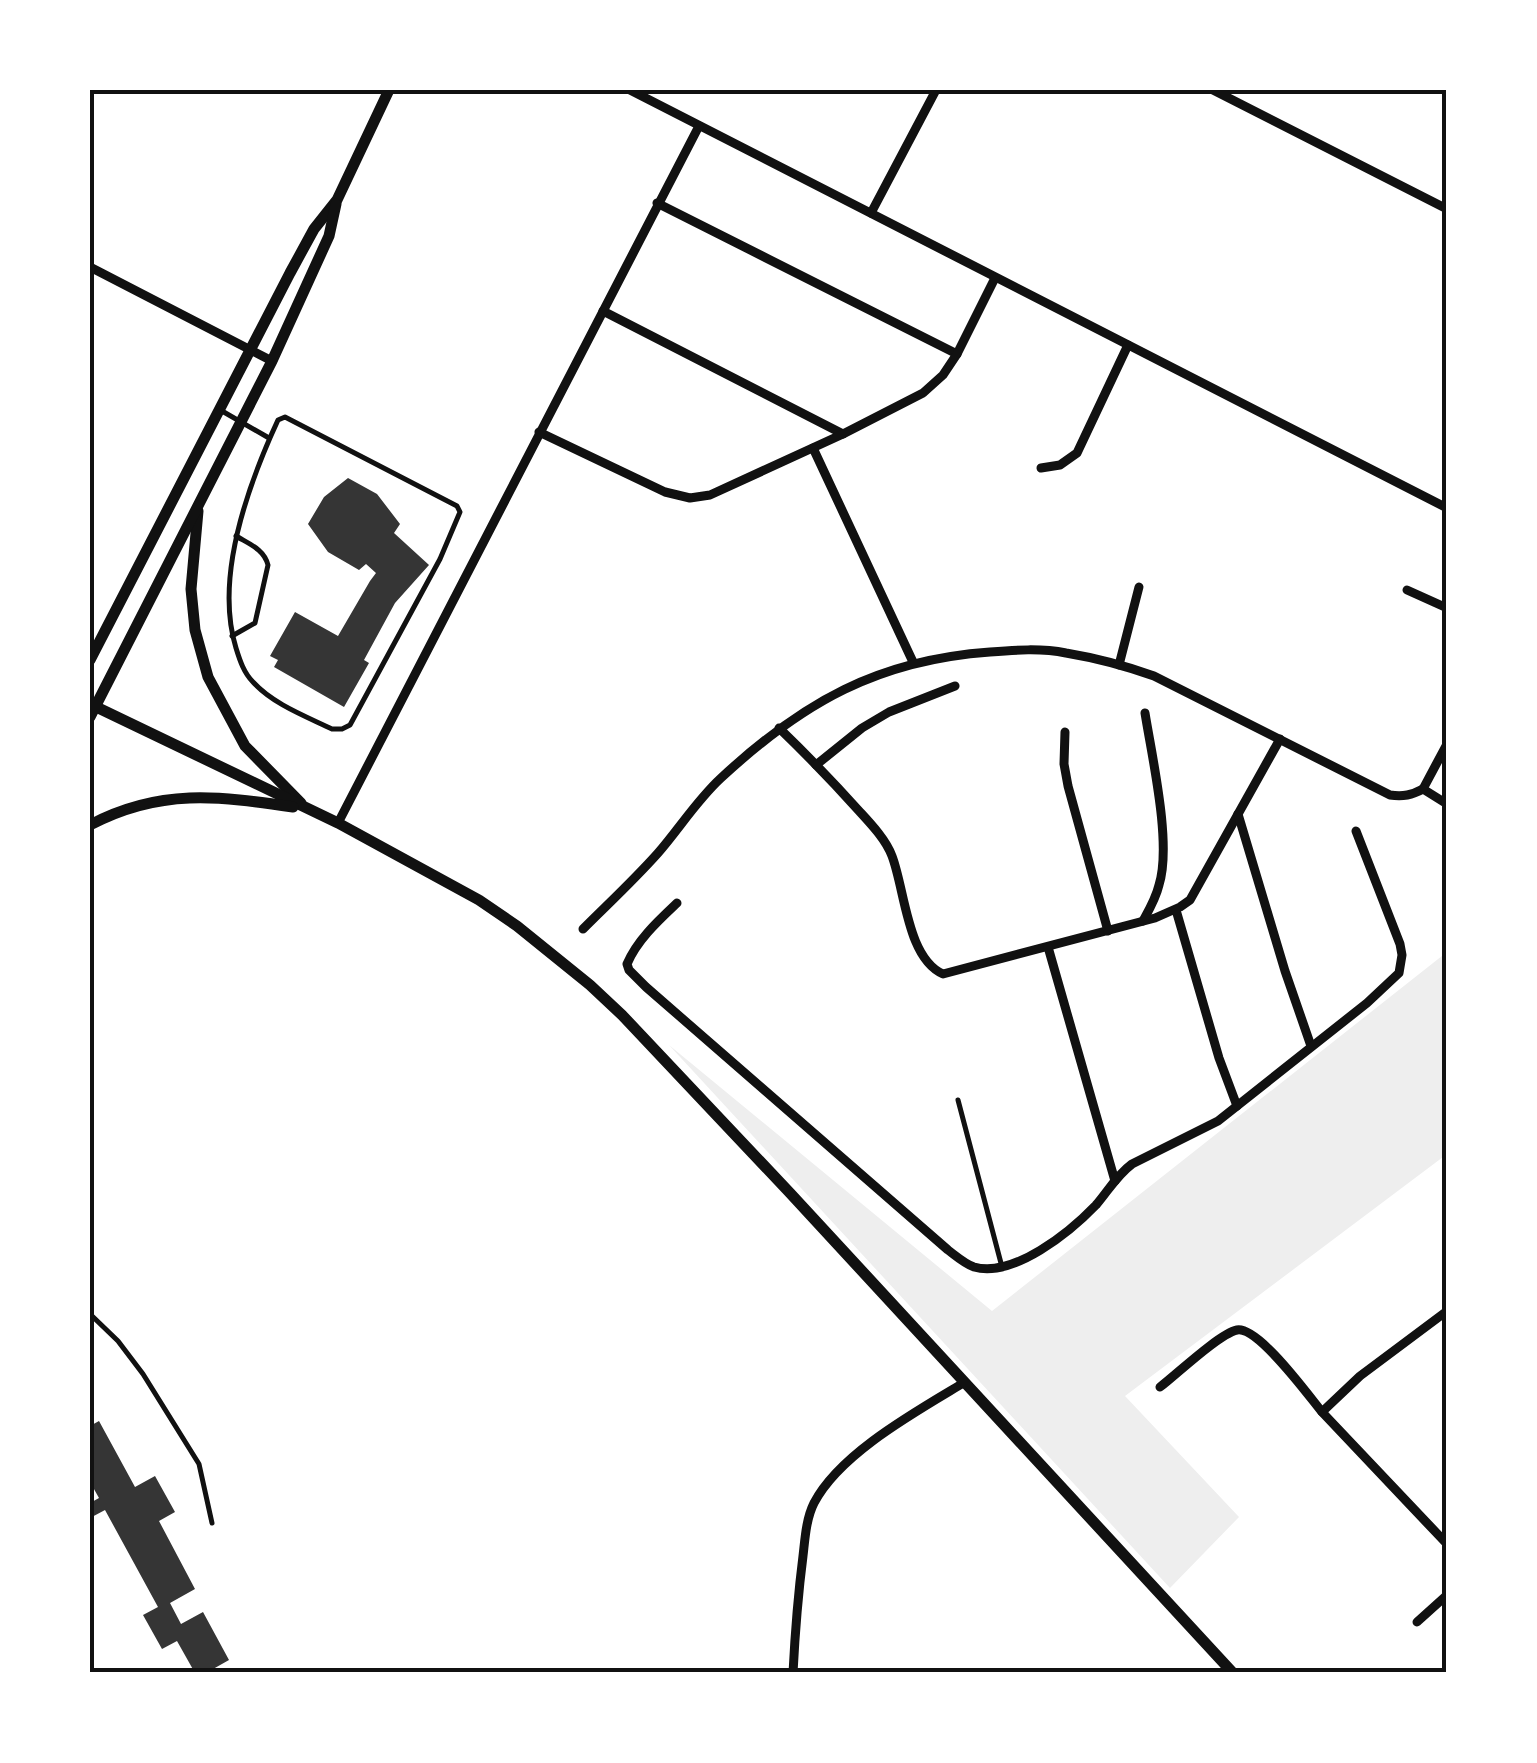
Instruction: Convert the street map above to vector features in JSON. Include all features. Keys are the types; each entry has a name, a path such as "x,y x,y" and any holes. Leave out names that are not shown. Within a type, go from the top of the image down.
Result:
{"street":[{"path":"389,90 337,200 329,236 272,361 92,709 338,823 478,900 590,985 690,1087 1233,1673"},
{"path":"630,90 1447,508"},
{"path":"871,214 936,90"},
{"path":"1213,90 1447,209"},
{"path":"338,823 699,126"},
{"path":"90,660 314,229 337,200"},
{"path":"657,203 957,354"},
{"path":"90,268 272,361"},
{"path":"539,432 664,492 690,498 710,496 923,393 943,375 957,354 994,278"},
{"path":"603,311 843,434"},
{"path":"1041,468 1060,464 1077,453 1128,345"},
{"path":"812,448 913,662"},
{"path":"199,502 191,588 208,677 246,746 307,809"},
{"path":"1118,665 1139,587"},
{"path":"1407,590 1447,608"},
{"path":"583,929 656,855 718,780 779,728 839,691 913,662 958,654 1032,650 1063,652 1118,665 1154,676 1390,795 1414,794 1423,789 1447,744"},
{"path":"816,765 889,712 955,686"},
{"path":"1144,922 1163,864 1157,788 1145,713"},
{"path":"779,728 872,825 891,851 919,950 933,970 943,974 1144,922 1176,910 1190,900 1280,739"},
{"path":"1066,732 1064,764 1068,786 1108,931"},
{"path":"1423,789 1447,804"},
{"path":"90,825 113,813 161,800 208,796 307,809"},
{"path":"1238,814 1310,1046"},
{"path":"677,903 631,954 627,964 630,970 948,1250 970,1266 991,1270 1044,1247 1086,1214 1132,1164 1206,1129 1399,973 1402,955 1394,925 1356,831"},
{"path":"1176,910 1237,1106"},
{"path":"1048,947 1114,1181"},
{"path":"1322,1412 1360,1376 1447,1311"},
{"path":"1160,1387 1224,1337 1247,1330 1447,1544"},
{"path":"793,1673 795,1616 812,1507 834,1476 863,1450 964,1382"},
{"path":"1417,1622 1447,1595"}],"lane":[{"path":"220,409 270,438"},
{"path":"285,417 457,506 460,514 440,559 350,724 342,728 332,729 265,693 246,674 232,636 228,607 236,536 270,438 278,420 285,417"},
{"path":"232,636 256,623 268,565 260,550 236,536"},
{"path":"958,1100 1002,1267"},
{"path":"90,1314 144,1374 199,1464 212,1523"}],"shaded area":[{"path":"1447,952 1447,1154 1125,1396 1239,1517 1170,1588 669,1045 992,1311"}],"building":[{"path":"348,478 377,494 400,524 394,533 429,565 395,603 364,660 369,663 344,707 274,667 278,660 270,656 295,612 338,636 376,573 366,564 359,570 328,552 308,524 324,497"},
{"path":"99,1421 135,1487 155,1476 175,1512 159,1521 195,1589 170,1603 181,1624 203,1612 229,1660 206,1673 195,1673 177,1641 162,1649 143,1615 158,1607 105,1510 90,1518 90,1503 99,1498 90,1482 90,1426"}]}
